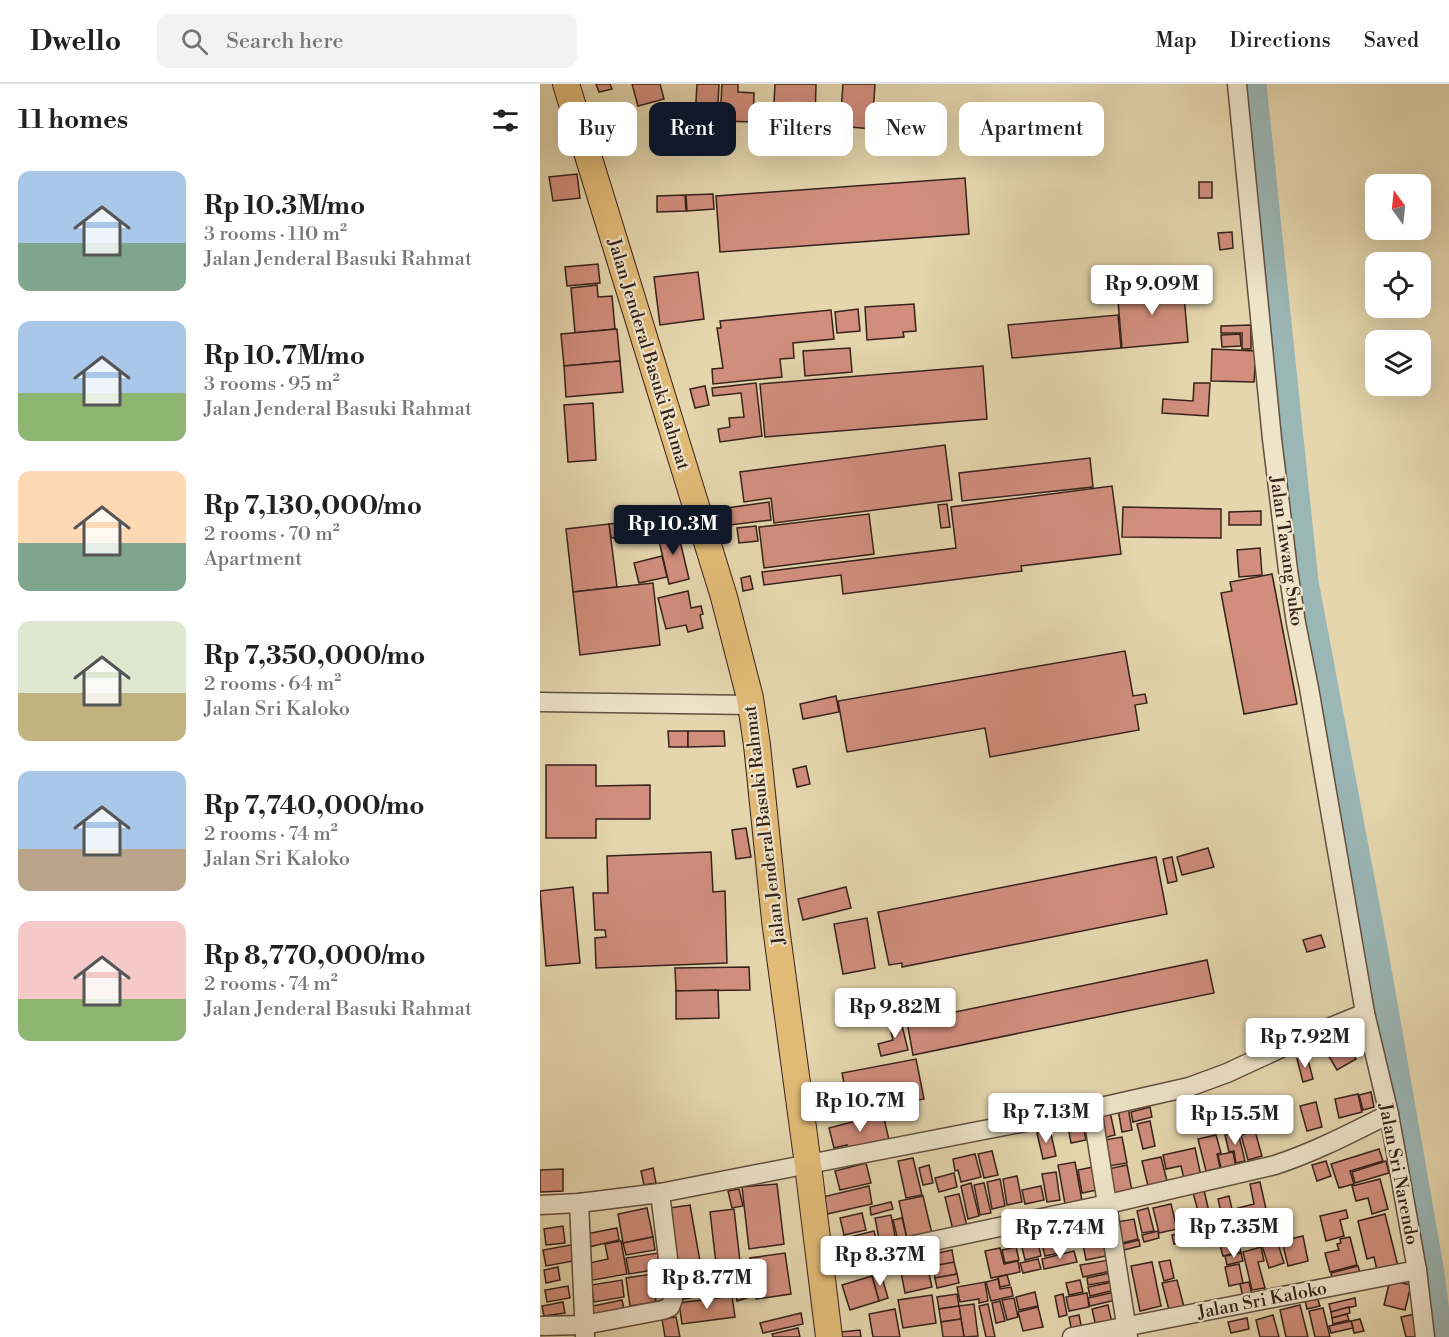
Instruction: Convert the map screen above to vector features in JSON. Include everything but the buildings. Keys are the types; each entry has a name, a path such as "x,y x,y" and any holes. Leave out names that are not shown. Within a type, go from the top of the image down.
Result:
{"highway":[{"name":"Jalan Jenderal Basuki Rahmat","path":"566,84 724,597 751,705 778,940 829,1337"}],"street":[{"name":"Jalan Tawang Suko","path":"1237,84 1272,439 1288,570 1365,1013"},
{"path":"540,702 751,705"},
{"path":"540,1205 660,1194 1189,1087 1227,1073 1365,1013"},
{"name":"Jalan Sri Narendo","path":"1365,1013 1389,1114 1417,1269 1425,1337"},
{"path":"1092,1108 1127,1332"},
{"path":"820,1264 1108,1204 1275,1165 1332,1142 1389,1114"},
{"path":"540,1326 585,1331 670,1307 673,1299 660,1194"},
{"path":"579,1203 585,1331"},
{"name":"Jalan Sri Kaloko","path":"1072,1337 1127,1332 1417,1269"}],"waterway":[{"path":"1253,84 1305,582 1375,953 1431,1273 1439,1337"}]}
